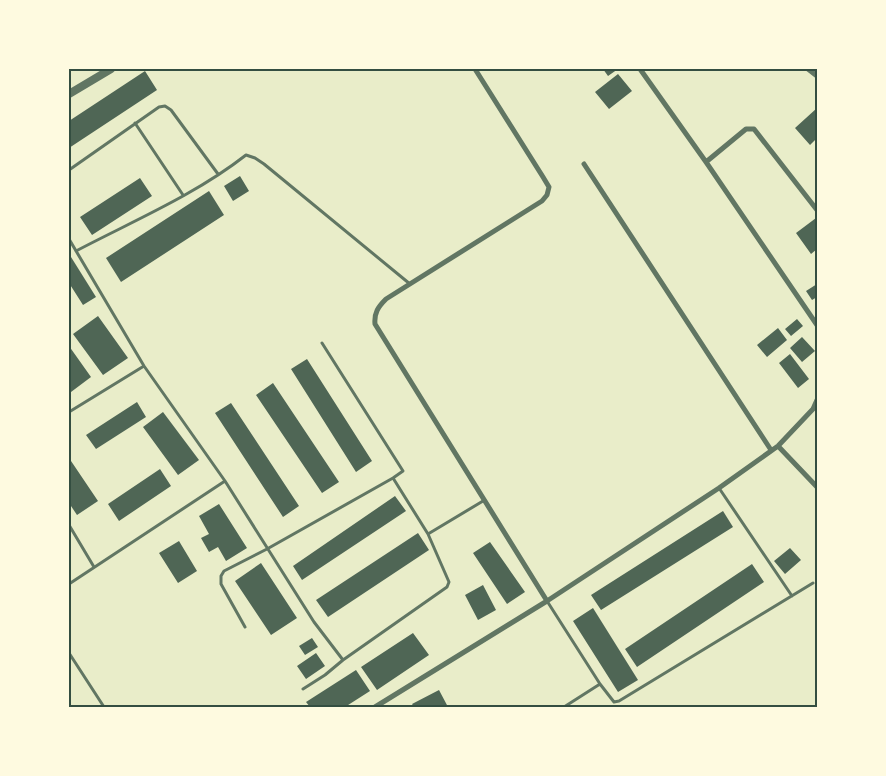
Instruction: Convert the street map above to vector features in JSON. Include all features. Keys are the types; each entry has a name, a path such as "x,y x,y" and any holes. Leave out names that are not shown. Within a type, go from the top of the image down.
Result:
{"street":[{"path":"69,94 111,69"},
{"path":"475,69 549,187 547,195 542,201 380,305 374,317 375,324 547,601"},
{"path":"640,69 817,325"},
{"path":"808,69 817,76"},
{"path":"706,162 746,128 754,129 817,210"},
{"path":"584,164 771,450"},
{"path":"375,707 547,601 719,488 778,446 813,409 817,400"},
{"path":"813,409 817,414"},
{"path":"778,446 817,487"}],"lane":[{"path":"69,170 159,107 165,106 171,110 218,174"},
{"path":"135,124 184,195"},
{"path":"76,251 184,195 246,155 256,158 410,284"},
{"path":"69,240 144,366 225,481 314,622 343,660"},
{"path":"245,627 222,584 224,571 267,549 392,478 402,472 403,469 322,343"},
{"path":"69,412 144,366"},
{"path":"303,689 326,675 343,660 447,587 449,582 428,534 392,478"},
{"path":"69,584 225,481"},
{"path":"719,488 792,596"},
{"path":"428,534 483,500"},
{"path":"69,525 94,567"},
{"path":"547,601 600,684 614,702 619,702 813,583"},
{"path":"69,653 104,707"},
{"path":"69,664 74,660"},
{"path":"564,707 600,684"}],"building":[{"path":"603,69 618,69 608,76"},
{"path":"145,71 157,90 69,148 69,121"},
{"path":"618,74 632,91 609,109 595,92"},
{"path":"817,108 817,138 810,145 795,128"},
{"path":"240,176 249,191 233,201 224,186"},
{"path":"140,178 152,196 92,235 80,217"},
{"path":"209,191 224,215 121,282 106,258"},
{"path":"816,218 817,249 811,254 796,233"},
{"path":"71,257 96,297 83,305 69,283 69,258"},
{"path":"817,284 817,297 812,300 806,291"},
{"path":"98,316 128,358 103,375 73,334"},
{"path":"797,319 803,326 791,336 785,329"},
{"path":"778,328 787,340 767,357 757,345"},
{"path":"802,337 815,351 802,362 790,348"},
{"path":"69,346 91,377 71,392 69,389"},
{"path":"790,354 809,379 798,388 779,363"},
{"path":"307,359 372,461 356,472 291,369"},
{"path":"273,383 339,482 322,493 256,395"},
{"path":"137,402 146,417 96,449 86,435"},
{"path":"231,403 299,506 283,517 215,413"},
{"path":"163,412 199,460 178,475 143,427"},
{"path":"69,458 98,501 77,515 69,503"},
{"path":"160,469 171,486 119,521 108,504"},
{"path":"395,496 406,511 302,580 293,566"},
{"path":"219,504 247,548 226,561 218,547 209,552 201,538 209,534 199,516"},
{"path":"723,511 733,527 601,610 591,595"},
{"path":"418,533 429,550 328,617 316,600"},
{"path":"179,541 197,571 178,583 159,553"},
{"path":"490,542 525,592 507,604 473,553"},
{"path":"790,548 801,560 785,574 774,561"},
{"path":"261,563 297,618 271,635 235,581"},
{"path":"752,564 764,582 637,667 625,649"},
{"path":"483,585 496,610 478,620 465,595"},
{"path":"593,608 638,680 618,692 573,621"},
{"path":"413,633 429,655 377,690 361,667"},
{"path":"312,638 318,647 305,655 299,646"},
{"path":"316,653 325,666 306,679 297,666"},
{"path":"356,670 370,691 345,707 310,707 306,702"},
{"path":"439,690 448,707 414,707 412,704"}]}
